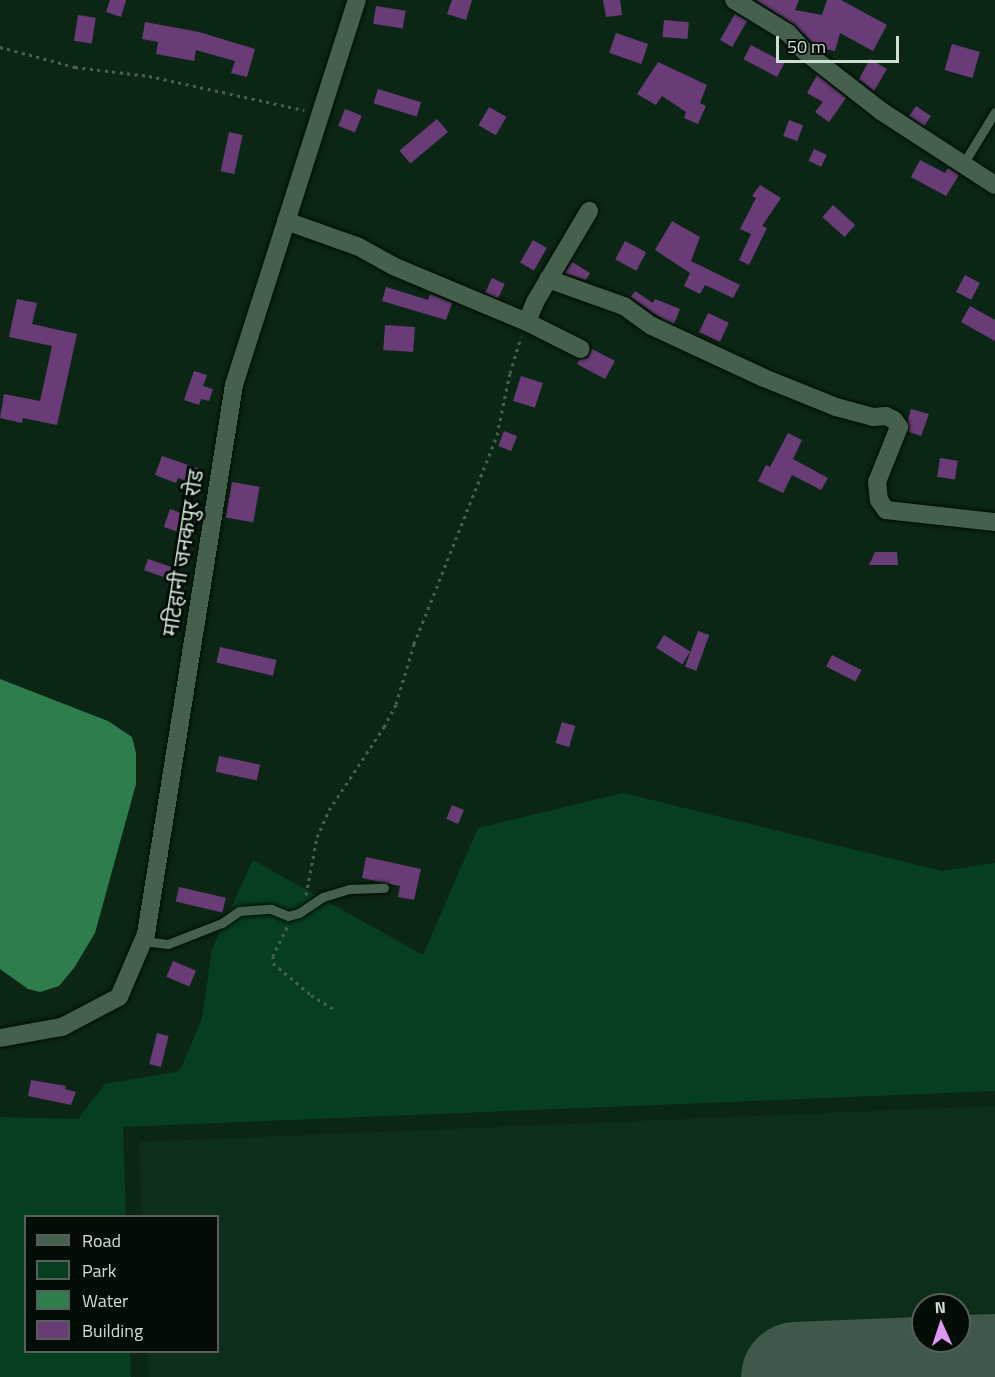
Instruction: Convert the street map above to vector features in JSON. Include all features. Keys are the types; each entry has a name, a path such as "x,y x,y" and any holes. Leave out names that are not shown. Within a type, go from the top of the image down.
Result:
{"street":[{"name":"मटिहानी जनकपुर रोड","path":"0,1038 62,1027 119,997 143,942 234,385 357,0"},
{"path":"734,0 788,33 804,51 881,111 995,185"},
{"path":"527,322 548,279 589,211"},
{"path":"286,221 359,248 393,266 527,322 581,349"},
{"path":"548,279 624,306 652,326 775,383 836,407 873,417 886,416 894,420 899,427 877,483 879,500 886,510 995,522"}],"lane":[{"path":"963,164 995,112"},
{"path":"143,942 168,944 222,923 239,911 271,909 288,916 305,910 323,897 350,889 384,888"}],"path":[{"path":"0,47 75,67 149,76 320,113"},
{"path":"305,910 317,837 329,810 384,727 396,704 414,644 496,435 514,353 527,322"},
{"path":"288,916 286,927 273,956 273,963 311,995 335,1010"}],"shaded area":[{"path":"995,1106 995,1377 149,1377 148,1353 219,1353 219,1215 142,1215 139,1142"}],"green space":[{"path":"623,793 942,871 995,863 995,1091 123,1127 126,1215 24,1215 24,1353 130,1353 131,1377 0,1377 0,1117 78,1119 105,1084 180,1071 202,1018 212,949 253,860 423,955 478,828"}],"water":[{"path":"0,679 108,721 132,737 136,753 136,784 95,933 74,968 59,986 40,992 28,989 0,969"}],"building":[{"path":"110,0 126,0 121,17 106,12"},
{"path":"452,0 472,0 466,20 447,14"},
{"path":"603,0 620,0 622,15 606,17"},
{"path":"756,0 799,0 795,10 822,15 827,0 841,0 887,25 873,51 840,33 835,51 818,48 794,24"},
{"path":"376,6 406,11 403,28 373,24"},
{"path":"735,14 747,21 732,47 720,40"},
{"path":"78,15 96,18 92,43 74,41"},
{"path":"664,20 689,22 687,39 663,37"},
{"path":"145,22 199,32 255,49 247,77 231,73 235,61 196,50 194,61 156,54 158,42 142,39"},
{"path":"616,33 648,44 641,64 609,53"},
{"path":"952,44 980,52 972,78 945,70"},
{"path":"751,45 785,63 777,77 743,59"},
{"path":"870,59 887,69 874,91 859,79"},
{"path":"658,62 707,85 700,103 706,106 698,124 684,118 686,112 662,96 656,105 637,94"},
{"path":"817,75 846,98 829,122 815,112 823,102 807,93"},
{"path":"378,89 421,102 417,117 374,103"},
{"path":"916,106 931,116 924,126 909,116"},
{"path":"489,107 506,117 496,135 478,125"},
{"path":"345,109 362,116 355,132 338,126"},
{"path":"437,119 448,132 410,164 399,150"},
{"path":"789,120 803,125 797,141 783,136"},
{"path":"229,132 243,135 234,174 221,171"},
{"path":"814,149 827,155 821,167 809,161"},
{"path":"920,160 945,173 948,168 959,175 946,196 911,177"},
{"path":"760,185 781,198 762,226 767,228 749,265 739,260 751,234 740,229 756,198 752,196"},
{"path":"833,205 855,225 845,237 822,217"},
{"path":"672,221 700,237 691,261 740,285 733,298 705,285 700,294 684,286 690,273 655,250"},
{"path":"533,240 547,248 534,271 520,263"},
{"path":"625,241 646,252 636,271 615,260"},
{"path":"572,262 590,273 586,280 565,273"},
{"path":"965,275 980,283 971,300 956,292"},
{"path":"492,278 505,284 498,298 485,293"},
{"path":"386,287 428,300 430,294 452,303 446,320 382,301"},
{"path":"635,291 653,303 655,299 680,309 674,324 631,297"},
{"path":"17,299 37,303 32,324 77,334 57,425 23,418 22,423 0,418 4,394 40,401 52,346 9,337"},
{"path":"970,306 995,320 995,341 961,322"},
{"path":"708,313 729,323 720,342 699,332"},
{"path":"385,325 415,327 413,352 383,350"},
{"path":"592,349 615,361 605,379 577,364 579,360 588,358"},
{"path":"194,371 207,375 203,386 213,389 209,401 201,399 199,405 184,400"},
{"path":"521,376 543,383 535,408 513,401"},
{"path":"911,409 929,414 921,436 909,432 908,420"},
{"path":"504,431 517,436 511,451 498,446"},
{"path":"788,433 802,440 793,459 828,478 821,490 792,475 783,493 758,481 766,465 770,467"},
{"path":"162,456 203,470 198,485 178,478 176,483 155,475"},
{"path":"940,458 958,461 955,480 937,477"},
{"path":"232,482 260,487 253,522 226,517"},
{"path":"170,509 196,518 190,536 164,527"},
{"path":"875,552 897,552 898,565 869,565"},
{"path":"148,559 177,569 173,580 144,570"},
{"path":"698,631 709,635 696,671 685,667"},
{"path":"664,635 690,651 682,664 656,648"},
{"path":"220,647 277,660 273,676 216,663"},
{"path":"832,655 861,670 856,682 826,667"},
{"path":"562,722 575,726 569,747 556,743"},
{"path":"219,756 260,765 257,780 216,772"},
{"path":"452,805 464,810 458,824 446,819"},
{"path":"366,857 421,869 414,900 398,897 400,886 362,878"},
{"path":"179,887 226,898 222,912 176,902"},
{"path":"173,961 196,971 189,986 166,977"},
{"path":"157,1033 169,1036 161,1067 149,1064"},
{"path":"31,1080 66,1086 65,1089 76,1092 71,1105 28,1096"}],"runway":[{"path":"796,1377 995,1369"}]}
